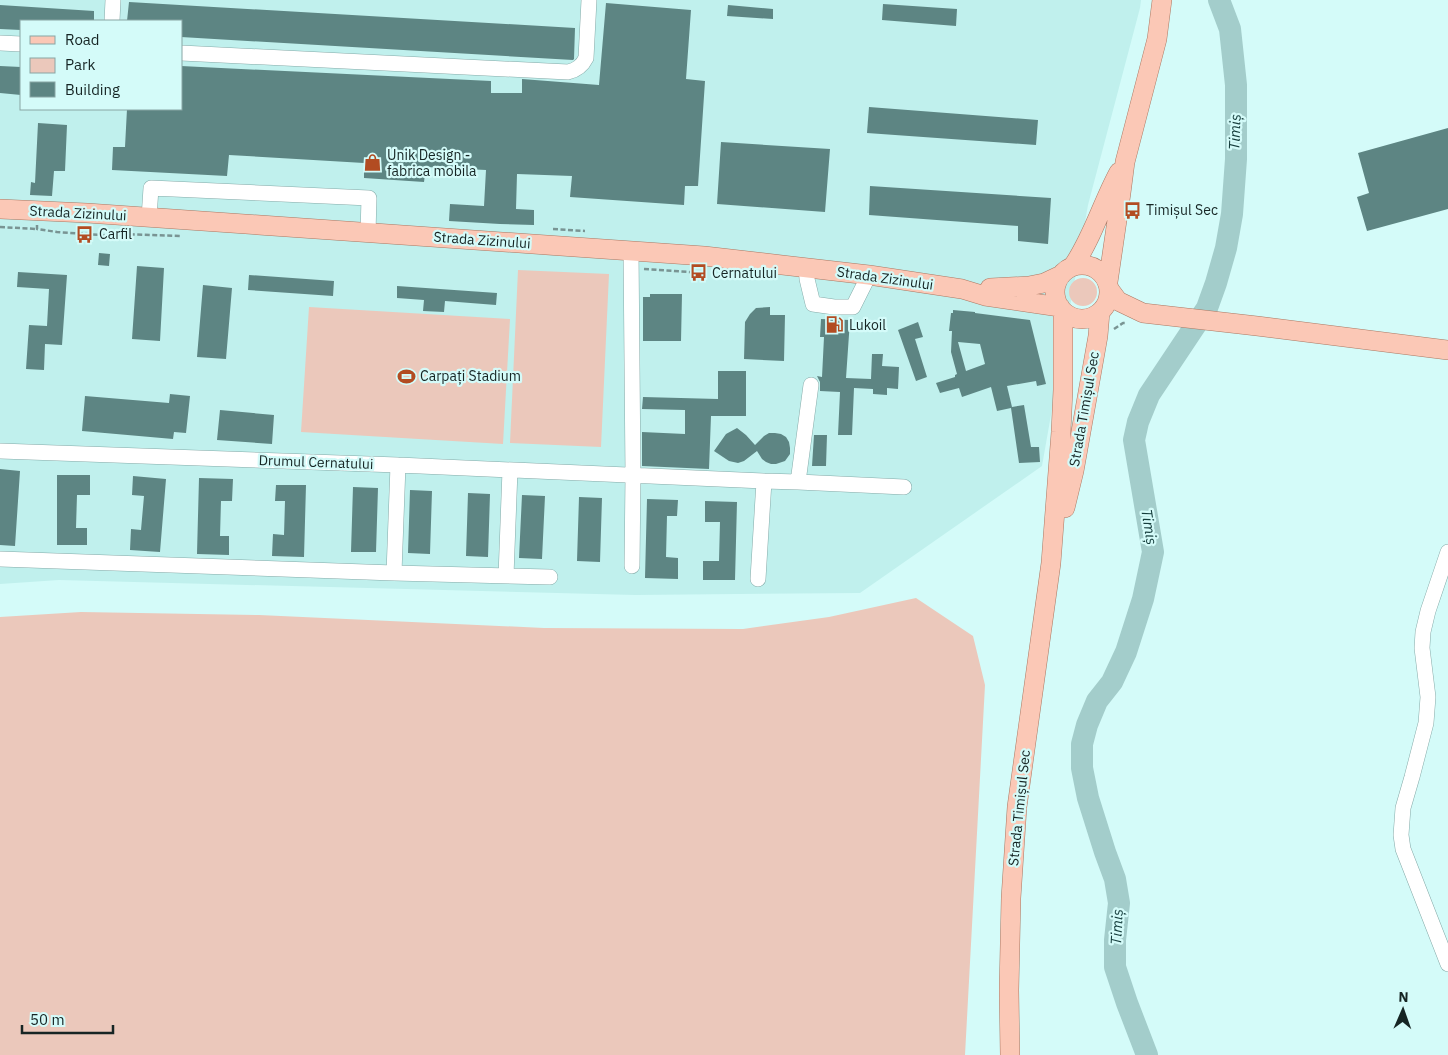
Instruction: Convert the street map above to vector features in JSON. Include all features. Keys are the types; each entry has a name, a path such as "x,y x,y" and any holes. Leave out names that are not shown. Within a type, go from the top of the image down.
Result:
{"main road":[{"path":"1125,162 1110,189 1083,252 1057,282 1056,299 1062,309 1073,317 1090,318 1102,310 1107,303 1125,162 1157,39 1162,0"},
{"name":"Strada Zizinului","path":"0,209 704,256 869,275 962,289 985,296 1062,309"},
{"path":"1067,271 1081,265 1097,269 1103,275 1118,301 1146,313"},
{"name":"Strada Zizinului","path":"962,289 1029,286 1044,283 1067,271"},
{"name":"Strada Timișul Sec","path":"1010,1055 1011,898 1018,807 1051,562 1063,399 1062,309"},
{"path":"1102,310 1130,314 1146,313 1448,350"},
{"name":"Strada Timișul Sec","path":"1051,562 1074,471 1102,310"}],"street":[{"path":"112,20 113,0"},
{"path":"182,53 568,72 578,69 586,58 589,0"},
{"path":"0,43 20,44"},
{"path":"149,218 151,188 369,198 368,233"},
{"path":"631,250 632,566"},
{"path":"806,267 813,304 834,307 853,307 869,275"},
{"path":"798,482 811,385"},
{"name":"Drumul Cernatului","path":"0,451 398,464 904,487"},
{"path":"394,573 398,464"},
{"path":"506,576 510,470"},
{"path":"758,579 764,481"},
{"path":"1448,552 1423,632 1422,648 1428,697 1426,723 1403,808 1401,835 1403,849 1448,964"},
{"path":"0,558 550,577"}],"path":[{"path":"0,227 37,229"}],"shaded area":[{"path":"0,0 1141,0 1088,205 1042,466 860,593 635,595 59,580 0,584"}],"green space":[{"path":"518,270 609,274 601,447 510,443"},
{"path":"1083,278 1093,282 1097,292 1093,302 1083,306 1073,302 1069,292 1073,282"},
{"name":"Carpați Stadium","path":"309,307 510,319 503,444 301,432"},
{"path":"916,598 973,636 985,685 965,1055 0,1055 0,617 81,612 259,615 544,628 743,629 829,617"}],"building":[{"path":"129,2 575,28 574,59 182,37 182,20 127,20"},
{"path":"606,3 691,10 686,79 705,81 698,186 685,186 684,205 570,197 572,176 517,174 516,209 534,210 534,225 449,221 450,204 484,206 486,170 426,167 424,182 364,178 364,163 229,155 227,176 112,170 113,147 125,147 127,110 182,110 182,66 491,81 491,93 522,93 522,79 599,85"},
{"path":"883,4 957,9 956,26 882,20"},
{"path":"0,5 94,11 94,20 20,20 20,30 0,29"},
{"path":"728,5 773,9 773,19 727,16"},
{"path":"0,66 20,67 20,95 0,93"},
{"path":"869,107 1038,120 1036,145 867,133"},
{"path":"38,123 67,125 65,171 54,171 52,196 30,195 31,182 35,183"},
{"path":"1448,128 1448,209 1367,231 1357,197 1369,193 1358,153"},
{"path":"721,142 830,149 825,212 717,204"},
{"path":"870,186 1051,198 1048,244 1018,241 1018,226 869,215"},
{"path":"99,253 110,254 109,266 98,265"},
{"path":"137,266 164,268 160,341 132,339"},
{"path":"18,272 67,275 62,345 45,344 44,370 26,369 29,325 47,326 49,289 17,287"},
{"path":"249,275 334,281 333,296 248,290"},
{"path":"203,285 232,288 226,359 197,357"},
{"path":"397,286 497,293 496,305 445,301 444,312 423,311 424,300 397,298"},
{"path":"650,294 682,294 681,341 643,341 643,297 650,297"},
{"path":"770,307 770,315 785,315 784,361 744,359 745,322 756,308"},
{"path":"953,310 1030,320 1046,384 1037,386 1036,381 1007,386 1012,407 1024,405 1031,447 1039,447 1040,462 1019,463 1011,408 997,411 991,387 962,397 959,388 940,393 936,383 955,377 957,374 951,352 952,331 949,331 951,313 953,313","holes":["958,342 980,344 985,364 966,371"]},
{"path":"821,319 850,320 846,378 871,379 872,354 883,354 882,366 899,367 898,389 887,388 887,395 873,394 873,389 854,388 852,435 838,435 840,392 820,391 820,382 817,376 822,377 824,337 820,337"},
{"path":"918,322 923,337 915,339 927,377 916,381 898,330"},
{"path":"718,371 746,371 746,416 711,416 709,469 642,466 642,432 685,434 685,410 642,409 643,397 718,399"},
{"path":"170,394 190,396 186,433 174,432 173,439 82,431 85,396 169,403"},
{"path":"220,410 274,415 272,444 217,440"},
{"path":"737,428 755,445 769,433 781,434 789,442 790,454 785,461 776,464 766,462 757,451 744,461 738,463 729,461 714,451 726,434"},
{"path":"814,435 827,435 826,466 812,466"},
{"path":"0,469 20,471 15,546 0,545"},
{"path":"57,475 90,475 90,495 77,495 76,528 87,528 87,545 57,545"},
{"path":"133,476 166,479 160,552 130,550 131,529 141,530 144,496 132,495"},
{"path":"199,478 233,479 232,501 221,501 220,536 229,536 229,555 197,554"},
{"path":"276,485 306,485 304,557 272,556 273,534 284,535 285,501 275,501"},
{"path":"353,487 378,488 376,552 351,552"},
{"path":"410,490 432,491 430,554 408,553"},
{"path":"468,493 490,494 488,557 466,556"},
{"path":"522,495 545,496 542,559 519,558"},
{"path":"579,497 602,498 600,562 577,561"},
{"path":"647,499 678,500 677,516 667,516 666,557 678,558 678,579 645,578"},
{"path":"705,501 737,502 735,580 703,580 703,561 719,561 720,522 705,522"}],"waterway":[{"name":"Timiș","path":"1147,1055 1115,967 1115,940 1119,903 1115,879 1088,798 1082,768 1082,744 1087,725 1097,701 1112,682 1126,652 1143,599 1153,552 1134,440 1138,422 1149,395 1207,308 1226,248 1232,214 1236,159 1236,85 1230,29 1219,0"}],"place":[{"name":"Unik Design - fabrica mobila","path":"373,163"},
{"name":"Timișul Sec","path":"1132,210"},
{"name":"Carfil","path":"85,234"},
{"name":"Cernatului","path":"698,273"},
{"name":"Lukoil","path":"835,325"},
{"name":"Carpați Stadium","path":"406,376"}]}
